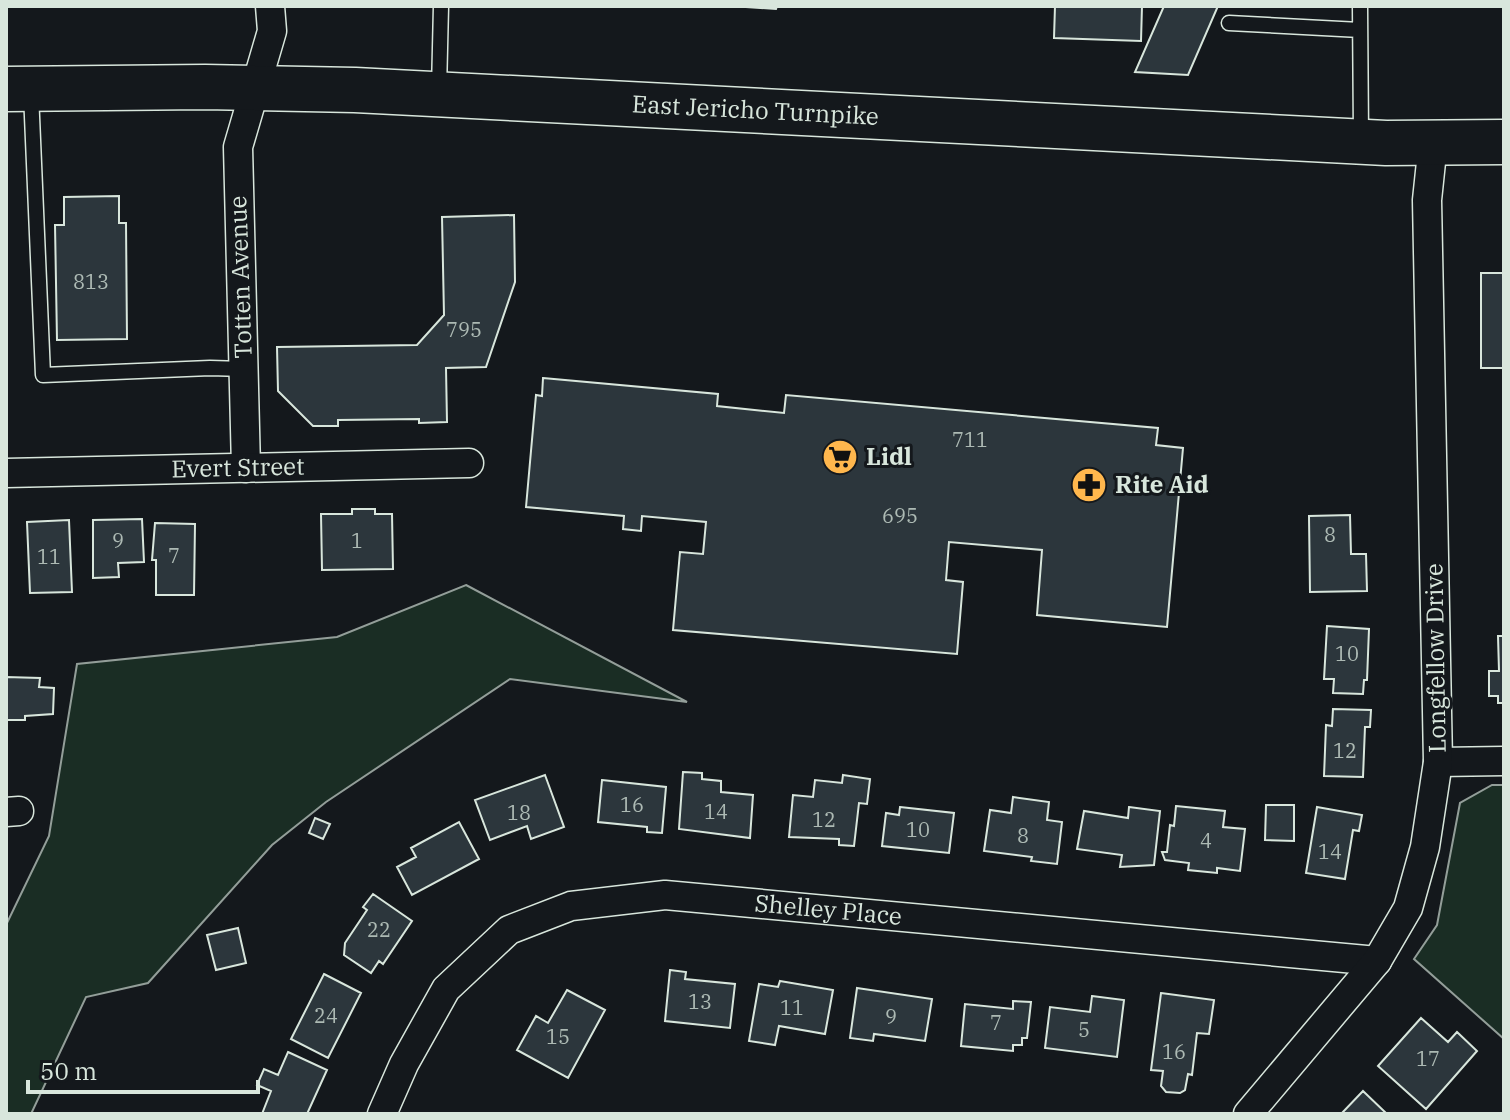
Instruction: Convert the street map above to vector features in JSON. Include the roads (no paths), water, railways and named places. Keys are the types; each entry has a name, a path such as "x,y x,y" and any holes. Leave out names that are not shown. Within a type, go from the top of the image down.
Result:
{"main road":[{"name":"East Jericho Turnpike","path":"18,89 255,88 439,94 1361,141 1504,142"}],"street":[{"name":"Totten Avenue","path":"246,468 238,147 272,31 270,6"},
{"name":"Longfellow Drive","path":"1248,1114 1377,961 1408,908 1425,847 1438,762 1427,200 1433,143"},
{"name":"Evert Street","path":"6,473 469,463"},
{"path":"1438,762 1504,761"},
{"name":"Shelley Place","path":"382,1114 404,1064 446,989 509,930 571,906 665,895 1377,961"}],"lane":[{"path":"439,94 441,6"},
{"path":"1360,6 1361,141"},
{"path":"1229,23 1360,30"},
{"path":"18,89 43,375 244,369"}],"place":[{"name":"Lidl","path":"840,457"},
{"name":"Rite Aid","path":"1089,485"}]}
